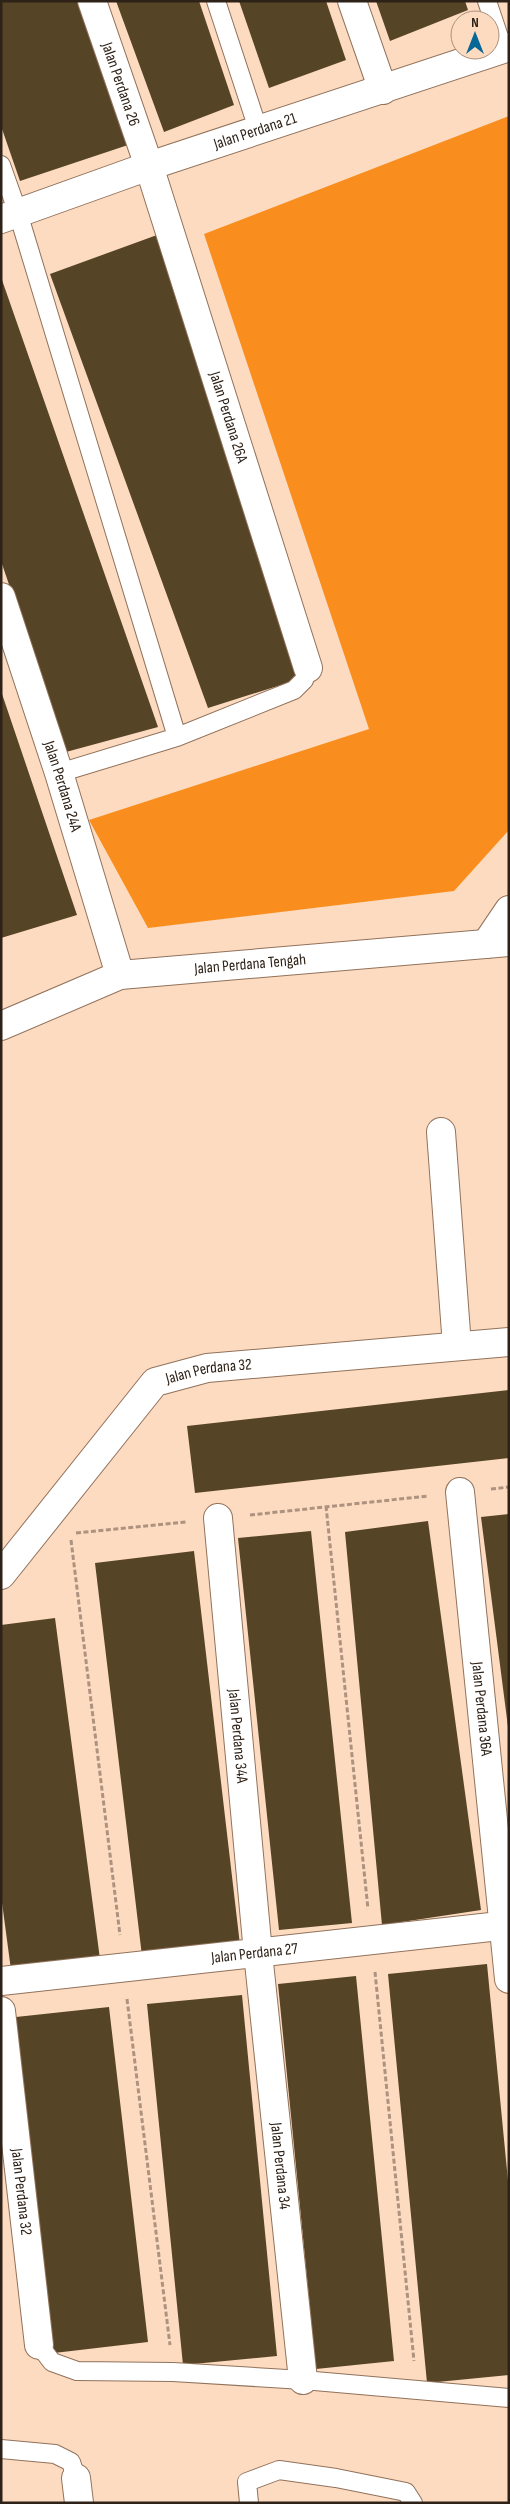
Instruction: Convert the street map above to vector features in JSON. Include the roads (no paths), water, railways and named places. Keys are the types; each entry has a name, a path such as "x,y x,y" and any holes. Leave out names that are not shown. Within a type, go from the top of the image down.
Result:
{"street":[{"name":"Jalan Perdana 26","path":"92,1 149,166"},
{"path":"352,1 383,90"},
{"name":"Jalan Perdana 21","path":"10,216 258,129 383,90 506,48"},
{"name":"Jalan Perdana 26A","path":"149,166 308,668"},
{"name":"Jalan Perdana 24A","path":"1,597 59,773 120,975"},
{"path":"497,943 509,910"},
{"name":"Jalan Perdana Tengah","path":"1,1026 120,975 497,943"},
{"path":"441,1132 457,1346"},
{"name":"Jalan Perdana 32","path":"1,1575 155,1382 207,1368 509,1342"},
{"name":"Jalan Perdana 36A","path":"460,1492 506,1925 509,1979"},
{"name":"Jalan Perdana 34A","path":"218,1518 258,1953"},
{"name":"Jalan Perdana 27","path":"1,1981 506,1925"},
{"name":"Jalan Perdana 34","path":"258,1953 303,2380"},
{"name":"Jalan Perdana 32","path":"1,2011 39,2345"}],"lane":[{"path":"216,1 258,129"},
{"path":"486,1 506,48"},
{"path":"1,165 10,216 176,737"},
{"path":"59,773 176,737 294,690 304,680 308,668"},
{"path":"39,2345 52,2362 77,2371 173,2372 303,2380 509,2398"},
{"path":"1,2449 55,2454 71,2462 78,2490"},
{"path":"249,2503 248,2482 279,2470 336,2478 406,2492 413,2503"}]}
